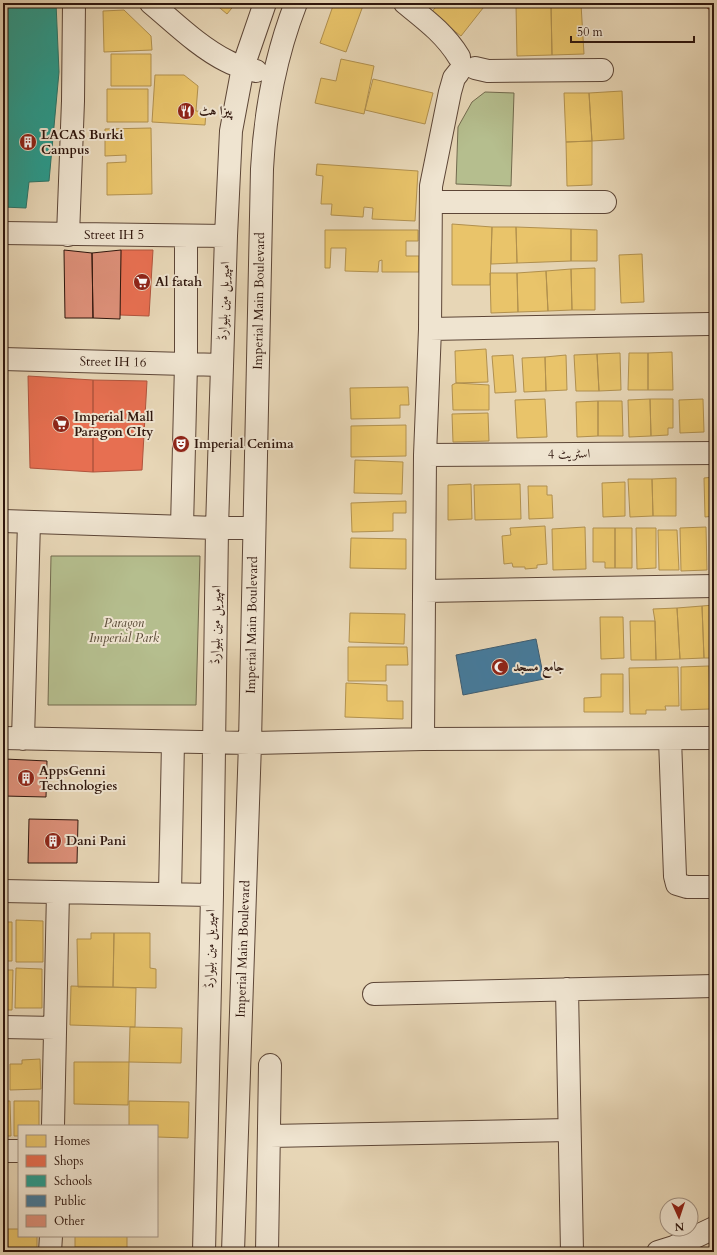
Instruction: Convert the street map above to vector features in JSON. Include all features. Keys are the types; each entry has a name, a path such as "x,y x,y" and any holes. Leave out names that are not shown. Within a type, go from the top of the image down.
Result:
{"street":[{"path":"68,235 73,101 74,3"},
{"path":"151,3 206,49 227,61 273,75"},
{"name":"امپیریل مین بلیوارڈ","path":"204,1252 212,895 217,528 226,236 231,131 243,67 265,3"},
{"name":"Imperial Main Boulevard","path":"233,1252 250,743 262,168 264,134 273,75 296,3"},
{"path":"405,3 438,30 451,44 464,66 488,71 602,70"},
{"path":"424,740 425,455 430,329 431,186 450,92 454,78 464,66"},
{"path":"431,202 605,202"},
{"name":"Street IH 5","path":"3,233 226,236"},
{"path":"182,527 186,364 186,236"},
{"path":"430,329 709,324"},
{"name":"Street IH 16","path":"3,359 222,365"},
{"name":"اسٹریٹ 4","path":"425,455 714,453"},
{"path":"3,521 254,528"},
{"path":"29,522 13,739 250,743 714,738"},
{"path":"425,592 714,586"},
{"path":"670,739 675,876 677,884 687,887 714,886"},
{"path":"170,894 174,742"},
{"path":"3,891 212,895"},
{"path":"53,1125 58,892"},
{"path":"374,994 714,986"},
{"path":"567,989 572,1252"},
{"path":"3,1027 55,1028"},
{"path":"267,1252 270,1065"},
{"path":"270,1136 569,1130"},
{"path":"3,1151 18,1151"},
{"path":"234,1224 268,1224"},
{"path":"658,1252 674,1247 714,1228"},
{"path":"50,1252 51,1237"}],"green space":[{"path":"485,92 514,93 511,186 456,184 458,127 472,102"},
{"name":"Paragon Imperial Park","path":"51,556 200,556 196,705 48,705"}],"building: Homes":[{"path":"214,3 236,3 227,14"},
{"path":"334,3 364,3 346,52 320,43"},
{"path":"439,3 487,3 461,36 431,13"},
{"path":"581,4 584,54 552,55 551,5"},
{"path":"551,5 552,55 517,56 516,6"},
{"path":"124,10 151,36 152,50 104,52 103,11"},
{"path":"111,54 151,54 151,86 111,86"},
{"path":"341,59 374,66 364,114 315,103 321,78 336,81"},
{"path":"155,75 184,75 198,86 196,111 206,112 205,125 152,122"},
{"path":"373,79 433,93 425,124 365,110"},
{"path":"107,89 148,89 148,122 107,122"},
{"path":"622,91 624,139 592,141 589,93"},
{"path":"564,93 589,93 592,141 566,142"},
{"path":"151,128 152,194 107,195 107,163 126,162 126,155 105,156 105,129"},
{"path":"592,141 592,185 567,186 566,142"},
{"path":"317,164 418,171 415,221 372,219 373,208 364,207 363,217 331,215 332,204 321,204 323,176 316,175"},
{"path":"452,224 492,227 490,285 452,285"},
{"path":"492,227 516,227 517,263 491,264"},
{"path":"516,227 571,229 571,261 517,263"},
{"path":"571,229 597,230 597,261 571,261"},
{"path":"325,230 418,230 418,241 406,241 406,256 419,256 419,272 382,272 382,260 379,261 378,272 345,271 346,248 331,248 330,268 325,268"},
{"path":"642,254 644,302 621,303 619,255"},
{"path":"595,268 595,310 572,310 571,269"},
{"path":"571,269 572,310 548,311 546,271"},
{"path":"546,271 548,311 518,312 517,273"},
{"path":"490,273 517,273 518,312 491,313"},
{"path":"486,349 488,382 456,383 455,351"},
{"path":"672,352 673,390 648,390 648,353"},
{"path":"620,353 621,390 599,391 597,354"},
{"path":"629,353 648,353 648,390 628,390"},
{"path":"597,354 599,391 576,391 574,355"},
{"path":"513,355 516,392 495,393 492,356"},
{"path":"566,355 567,390 546,391 545,357"},
{"path":"545,357 546,391 524,392 522,358"},
{"path":"456,383 489,385 489,410 453,410 452,385"},
{"path":"408,387 409,405 400,405 400,418 351,419 350,388"},
{"path":"545,399 547,437 517,438 515,400"},
{"path":"650,399 673,399 673,428 668,428 668,435 651,436"},
{"path":"650,399 651,436 629,437 628,400"},
{"path":"703,399 704,432 680,433 679,400"},
{"path":"598,401 622,401 623,436 598,436"},
{"path":"598,401 598,436 577,437 576,402"},
{"path":"488,413 489,441 453,442 452,414"},
{"path":"406,425 406,456 351,457 351,426"},
{"path":"355,460 403,462 402,494 354,493"},
{"path":"714,477 714,516 705,517 704,478"},
{"path":"676,478 676,516 653,516 652,479"},
{"path":"628,479 652,479 653,516 630,517"},
{"path":"625,482 625,516 603,517 602,483"},
{"path":"471,484 472,519 448,520 448,485"},
{"path":"520,484 521,519 475,520 474,485"},
{"path":"528,486 547,486 547,495 552,495 553,518 529,519"},
{"path":"406,501 406,513 393,513 393,531 352,532 351,503"},
{"path":"545,526 547,564 537,565 537,568 525,569 525,567 513,567 512,563 504,564 502,536 511,535 510,528"},
{"path":"585,527 586,569 553,570 552,529"},
{"path":"706,527 707,570 681,571 680,528"},
{"path":"593,528 615,528 615,568 605,568 605,562 593,562"},
{"path":"615,528 632,528 632,568 615,568"},
{"path":"636,528 656,528 656,568 637,569"},
{"path":"658,530 677,530 679,570 659,570"},
{"path":"351,538 406,539 406,569 350,568"},
{"path":"714,605 714,658 704,658 702,606"},
{"path":"702,606 704,658 680,659 677,608"},
{"path":"677,608 680,659 656,660 655,621 653,609"},
{"path":"350,613 405,614 404,644 349,642"},
{"path":"600,617 623,617 624,658 601,659"},
{"path":"630,621 655,621 656,660 631,660"},
{"path":"348,647 407,647 408,665 386,665 386,681 348,681"},
{"path":"709,666 710,709 681,710 681,667"},
{"path":"678,667 679,706 665,706 666,710 646,710 646,714 630,714 629,668"},
{"path":"601,674 623,674 623,712 584,712 584,698 601,697"},
{"path":"346,683 387,685 387,701 403,701 403,719 345,717"},
{"path":"16,920 43,921 43,962 16,962"},
{"path":"3,922 12,922 12,961 3,961"},
{"path":"91,933 114,933 113,987 78,987 77,939 91,939"},
{"path":"114,933 150,933 150,968 156,969 156,988 113,987"},
{"path":"16,968 42,969 42,1008 15,1008"},
{"path":"3,970 13,970 12,1010 3,1010"},
{"path":"71,986 136,988 135,1027 70,1025"},
{"path":"130,1027 182,1028 181,1063 129,1062"},
{"path":"3,1051 7,1051 7,1092 3,1092"},
{"path":"40,1059 41,1089 10,1090 10,1064 22,1064 22,1060"},
{"path":"74,1062 129,1062 128,1105 74,1104"},
{"path":"3,1101 10,1101 11,1136 3,1136"},
{"path":"14,1101 39,1101 39,1125 18,1125 18,1136 14,1136"},
{"path":"129,1101 189,1102 188,1138 158,1137 158,1125 129,1125"},
{"path":"3,1178 7,1178 7,1220 3,1220"},
{"path":"8,1229 18,1229 18,1237 37,1237 37,1252 8,1252"},
{"path":"75,1237 127,1237 127,1248 75,1247"}],"building: Shops":[{"path":"700,3 714,3 714,4 710,10"},
{"path":"121,250 153,250 149,316 120,315"},
{"name":"Imperial Mall Paragon CIty","path":"28,376 93,380 93,472 30,468"},
{"path":"93,380 147,381 142,470 93,472"}],"building: Schools":[{"name":"LACAS Burki Campus","path":"3,3 56,3 59,72 49,181 29,182 26,208 3,207"}],"building: Public":[{"name":"جامع مسجد","path":"536,639 544,679 463,695 456,655"}],"building: Other":[{"path":"64,250 92,253 93,318 65,318"},
{"path":"121,250 120,319 93,318 92,253"},
{"name":"AppsGenni Technologies","path":"5,759 47,761 46,797 4,796"},
{"name":"Dani Pani","path":"29,819 78,820 77,863 28,863"}],"place":[{"name":"پیزا ہٹ","path":"186,111"},
{"name":"LACAS Burki Campus","path":"28,142"},
{"name":"Al fatah","path":"142,282"},
{"name":"Imperial Mall Paragon CIty","path":"61,424"},
{"name":"Imperial Cenima","path":"181,444"},
{"name":"جامع مسجد","path":"500,667"},
{"name":"AppsGenni Technologies","path":"26,778"},
{"name":"Dani Pani","path":"53,841"}]}
